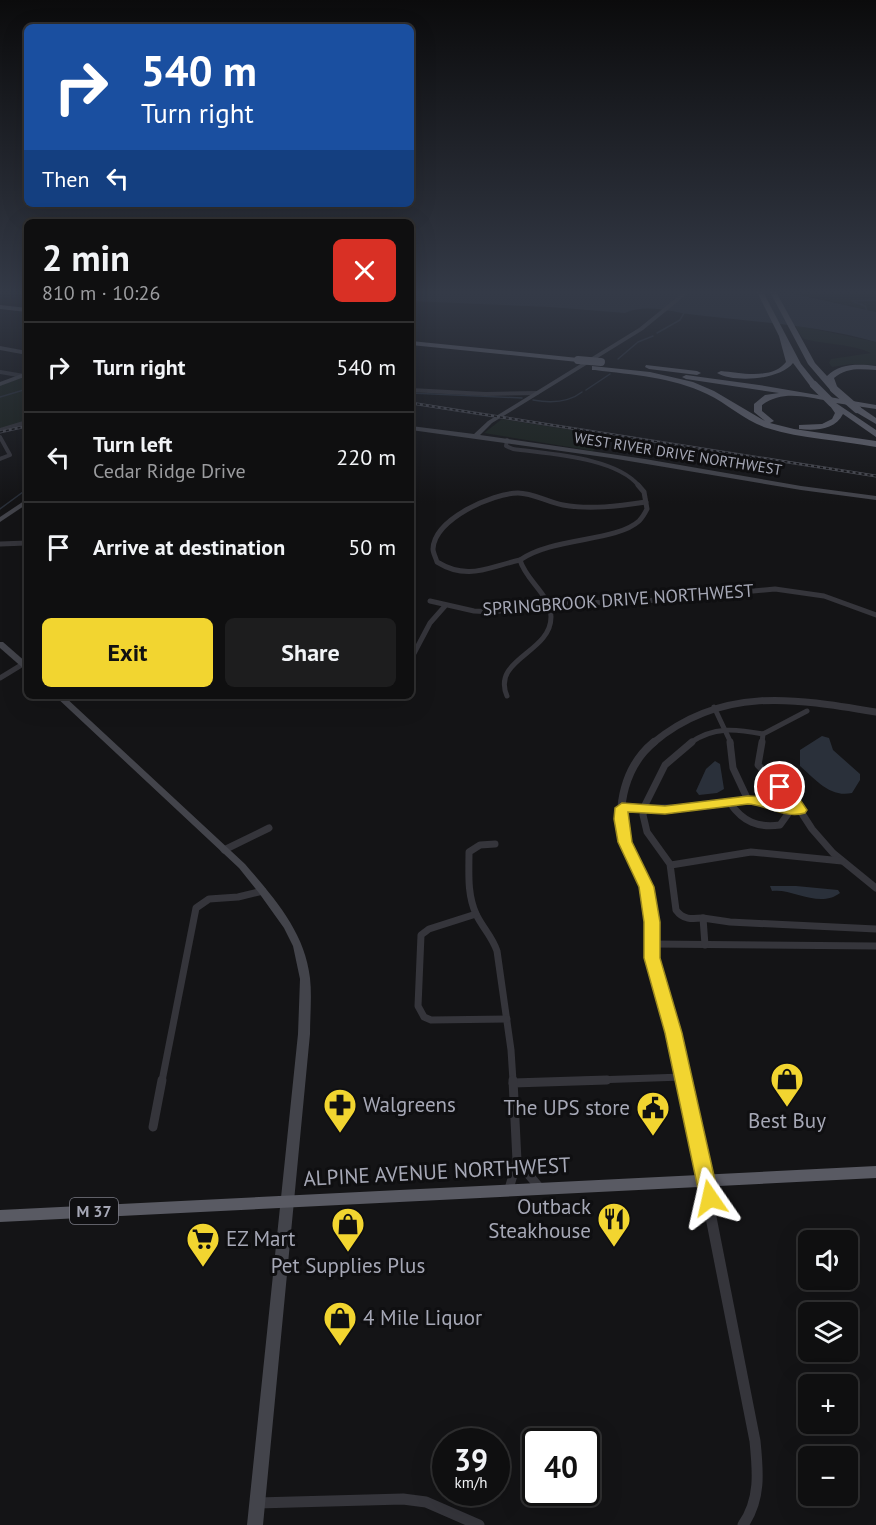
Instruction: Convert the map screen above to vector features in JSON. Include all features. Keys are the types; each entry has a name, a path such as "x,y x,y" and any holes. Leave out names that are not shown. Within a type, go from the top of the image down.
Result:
{"highway":[{"path":"554,361 575,363"},
{"path":"560,361 722,381 840,399"},
{"path":"596,366 660,368 743,375 773,373 782,370 789,364 788,361"},
{"path":"797,361 814,385 840,399 876,434"},
{"path":"810,361 833,388 876,423"},
{"path":"596,366 682,381 715,394 767,424 789,430 876,444"},
{"path":"660,368 876,407"},
{"path":"833,388 830,378 838,370 876,368"},
{"path":"840,399 838,418 830,424 815,427 796,427 776,423 762,417 757,409 762,400 779,395 876,399"},
{"name":"ALPINE AVENUE NORTHWEST","path":"0,1216 876,1172"}],"main road":[{"path":"476,436 489,422 589,361"},
{"path":"0,384 24,375"},
{"name":"WEST RIVER DRIVE NORTHWEST","path":"414,428 507,440 678,466 812,490 876,498"},
{"path":"0,520 24,503"},
{"path":"0,644 24,665"},
{"path":"62,699 224,850 263,891 289,927 298,946 305,979 306,1013 255,1525"}],"street":[{"path":"0,372 24,375"},
{"path":"414,390 485,394 537,393"},
{"path":"0,430 24,423"},
{"path":"0,437 10,453 9,456 0,459"},
{"path":"507,440 505,445 509,448 577,460 619,471 637,482 645,494 646,502 646,514 641,521 628,529 540,547 524,555 520,560 484,572 458,572 437,562 434,555 434,542 437,535 460,513 495,498 513,493 527,494 565,505 589,507 646,502"},
{"path":"0,544 24,543"},
{"path":"507,696 503,689 504,673 541,643 548,632 550,619 549,604 541,591 522,570 520,560"},
{"name":"SPRINGBROOK DRIVE NORTHWEST","path":"430,601 445,606 483,612 549,604 623,603 775,589 824,596 876,615"},
{"path":"414,653 430,623 445,606"},
{"path":"0,678 24,666"},
{"path":"743,1525 754,1506 757,1494 756,1462 746,1394 706,1180 683,1077 654,968 651,944 652,922 647,887 625,842 621,819 622,808 631,773 641,755 656,739 676,724 714,707 749,700 789,699 876,712"},
{"path":"714,707 727,731 732,747 733,768 748,800"},
{"path":"807,711 763,734 742,730 711,731 670,758 646,801 643,823 671,865 673,907 683,918 876,929"},
{"path":"763,734 758,765 792,798 820,839 843,862 876,888"},
{"path":"622,808 665,810 759,800 790,812 800,810"},
{"path":"730,803 742,820 759,826 780,825 790,812"},
{"path":"224,850 268,828"},
{"path":"495,844 476,846 468,855 469,892 476,914 492,938 497,951 507,1019 518,1161 509,1189"},
{"path":"671,865 751,852 843,862"},
{"path":"153,1127 196,908 209,899 238,897 263,891"},
{"path":"476,914 429,929 422,935 419,941 418,1006 424,1017 431,1020 507,1019"},
{"path":"703,918 705,945"},
{"path":"651,944 876,946"},
{"path":"513,1083 683,1077"},
{"path":"518,1161 540,1188"},
{"path":"257,1503 403,1499 426,1502 479,1525"}],"shaded area":[{"path":"876,361 876,365 851,364 832,367 829,363"},
{"path":"24,377 24,423 0,429 0,385"},
{"path":"502,419 603,435 593,451 484,433"},
{"path":"822,736 829,738 833,750 860,774 860,780 852,793 844,794 830,790 817,782 800,766 800,750"},
{"path":"715,761 720,764 724,789 717,793 699,795 696,791 706,769"},
{"path":"770,886 838,890 840,893 832,897 815,899 789,892 772,891"}],"waterway":[{"path":"586,390 610,374"},
{"path":"0,397 24,390"},
{"path":"533,400 559,401 577,396 582,392"},
{"path":"414,393 522,398"},
{"path":"0,509 24,491"}],"railway":[{"path":"414,403 876,476"},
{"path":"0,432 24,427"}],"place":[{"name":"Best Buy","path":"787,1108"},
{"name":"Walgreens","path":"340,1134"},
{"name":"The UPS store","path":"653,1137"},
{"name":"Outback Steakhouse","path":"614,1248"},
{"name":"Pet Supplies Plus","path":"348,1253"},
{"name":"EZ Mart","path":"203,1268"},
{"name":"4 Mile Liquor","path":"340,1347"}],"route":[{"path":"710,1198 673,1033 652,958 652,922 647,887 625,842 621,819 622,808 665,810 759,800 790,812 800,810 792,798 780,787"}]}
